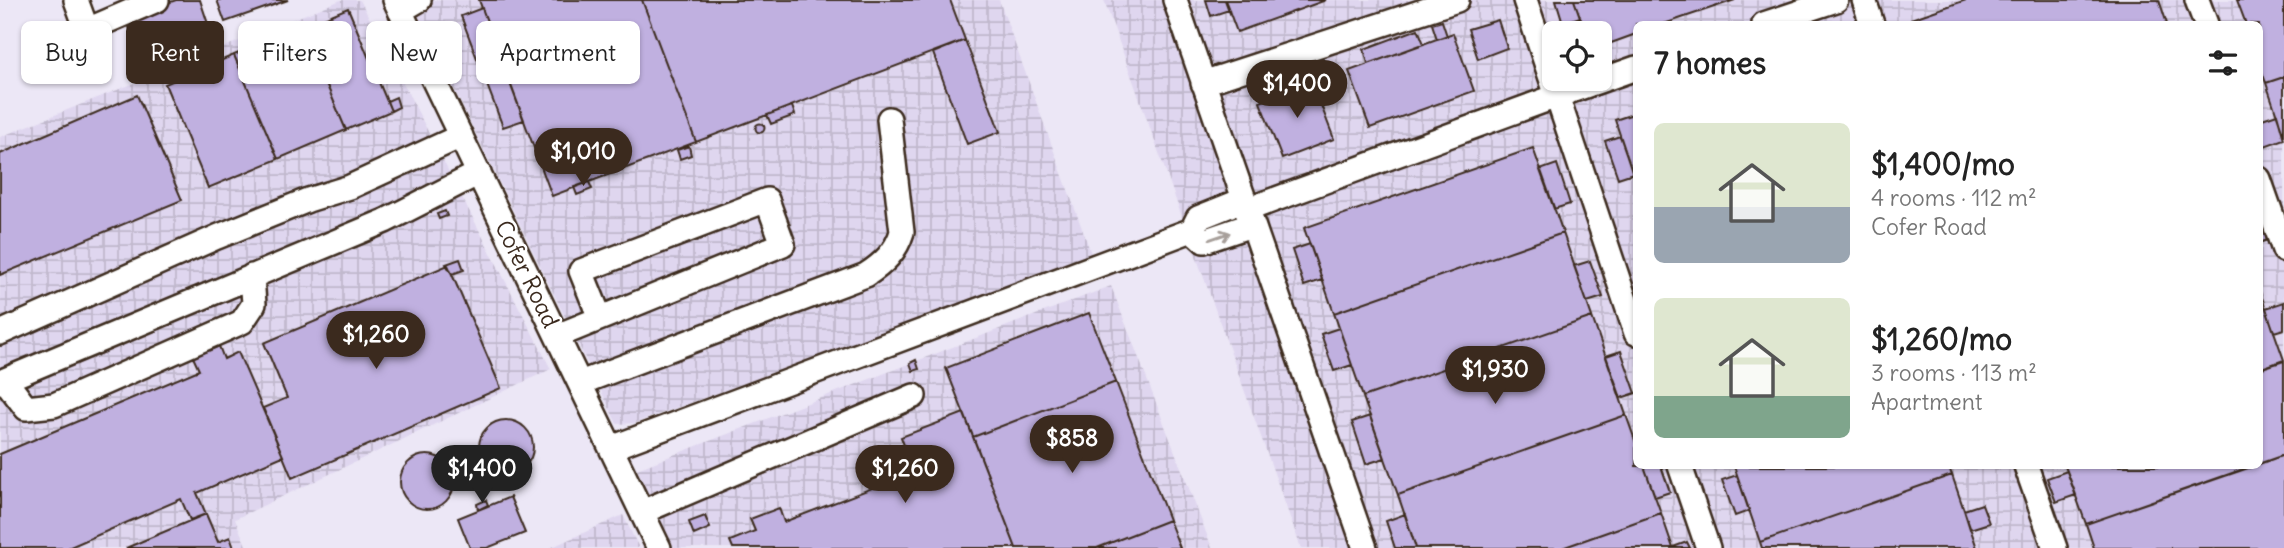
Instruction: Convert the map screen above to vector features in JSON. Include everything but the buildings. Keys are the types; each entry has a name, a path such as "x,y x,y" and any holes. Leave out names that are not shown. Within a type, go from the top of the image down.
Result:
{"street":[{"path":"76,0 87,30 157,0"},
{"path":"1175,0 1366,548"},
{"path":"1203,83 1457,0"},
{"path":"1525,0 1633,324"},
{"path":"1773,21 1836,0"},
{"path":"1864,0 1871,21"},
{"path":"2197,0 2205,21"},
{"name":"Cofer Road","path":"405,4 461,136 659,548"},
{"path":"611,448 1192,230 1198,218 1247,212 1633,69"},
{"path":"580,383 866,275 884,262 898,245 902,232 889,119"},
{"path":"0,333 217,237 308,200 350,187 461,136"},
{"path":"252,275 254,304 242,322 54,405 26,408 2,381 252,275 385,221 479,173"},
{"path":"2263,190 2284,250"},
{"path":"557,336 783,244 767,200 581,271 600,318"},
{"path":"642,512 914,396"},
{"path":"1681,469 1708,548"},
{"path":"2027,469 2055,548"}],"shaded area":[{"path":"341,0 360,0 371,21 366,21 366,84 403,84 551,369 235,519 247,548 0,548 0,137 132,84 224,84 224,47 238,41 238,84 352,84 352,21 289,21"},
{"path":"411,0 999,0 1092,256 635,423 617,424 452,84 462,84 462,21 421,21"},
{"path":"1104,0 2284,0 2284,548 1301,548"},
{"path":"1111,286 1212,548 674,548 637,469"},
{"path":"623,515 639,548 550,548"}]}
